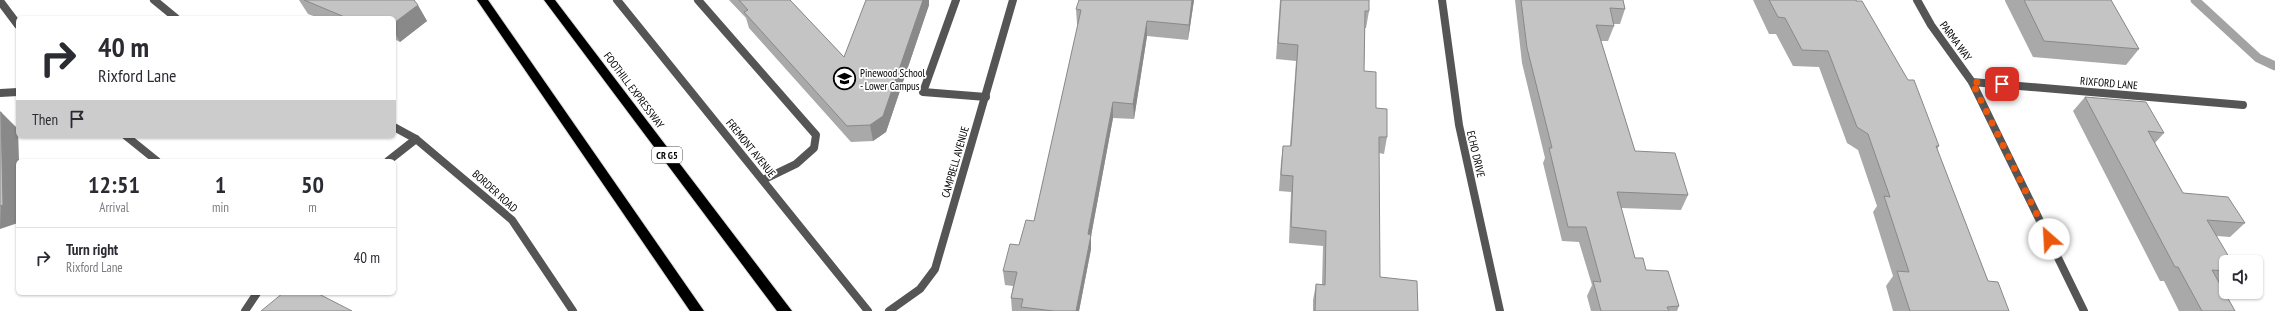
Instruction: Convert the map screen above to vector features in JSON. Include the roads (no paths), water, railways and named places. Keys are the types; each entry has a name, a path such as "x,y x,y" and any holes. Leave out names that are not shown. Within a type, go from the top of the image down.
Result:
{"highway":[{"path":"482,0 697,311"},
{"name":"FOOTHILL EXPRESSWAY","path":"549,0 785,311"}],"street":[{"path":"154,0 174,16"},
{"name":"FREMONT AVENUE","path":"617,0 868,311"},
{"path":"698,0 816,135 814,148 796,164 763,180"},
{"path":"956,0 923,92 986,98"},
{"name":"CAMPBELL AVENUE","path":"889,311 920,289 935,269 986,98 1013,0"},
{"name":"ECHO DRIVE","path":"1442,0 1458,126 1500,311"},
{"name":"PARMA WAY","path":"1917,0 1931,25 1972,82 2084,311"},
{"path":"0,1 16,22"},
{"name":"RIXFORD LANE","path":"1972,82 2243,105"},
{"path":"0,93 16,92"},
{"name":"BORDER ROAD","path":"396,128 416,139 512,220 573,311"},
{"path":"128,138 155,159"},
{"path":"391,159 416,139"},
{"path":"245,311 256,295"}],"waterway":[{"path":"2195,0 2258,58 2275,66"}],"place":[{"name":"Pinewood School - Lower Campus","path":"844,79"}]}
